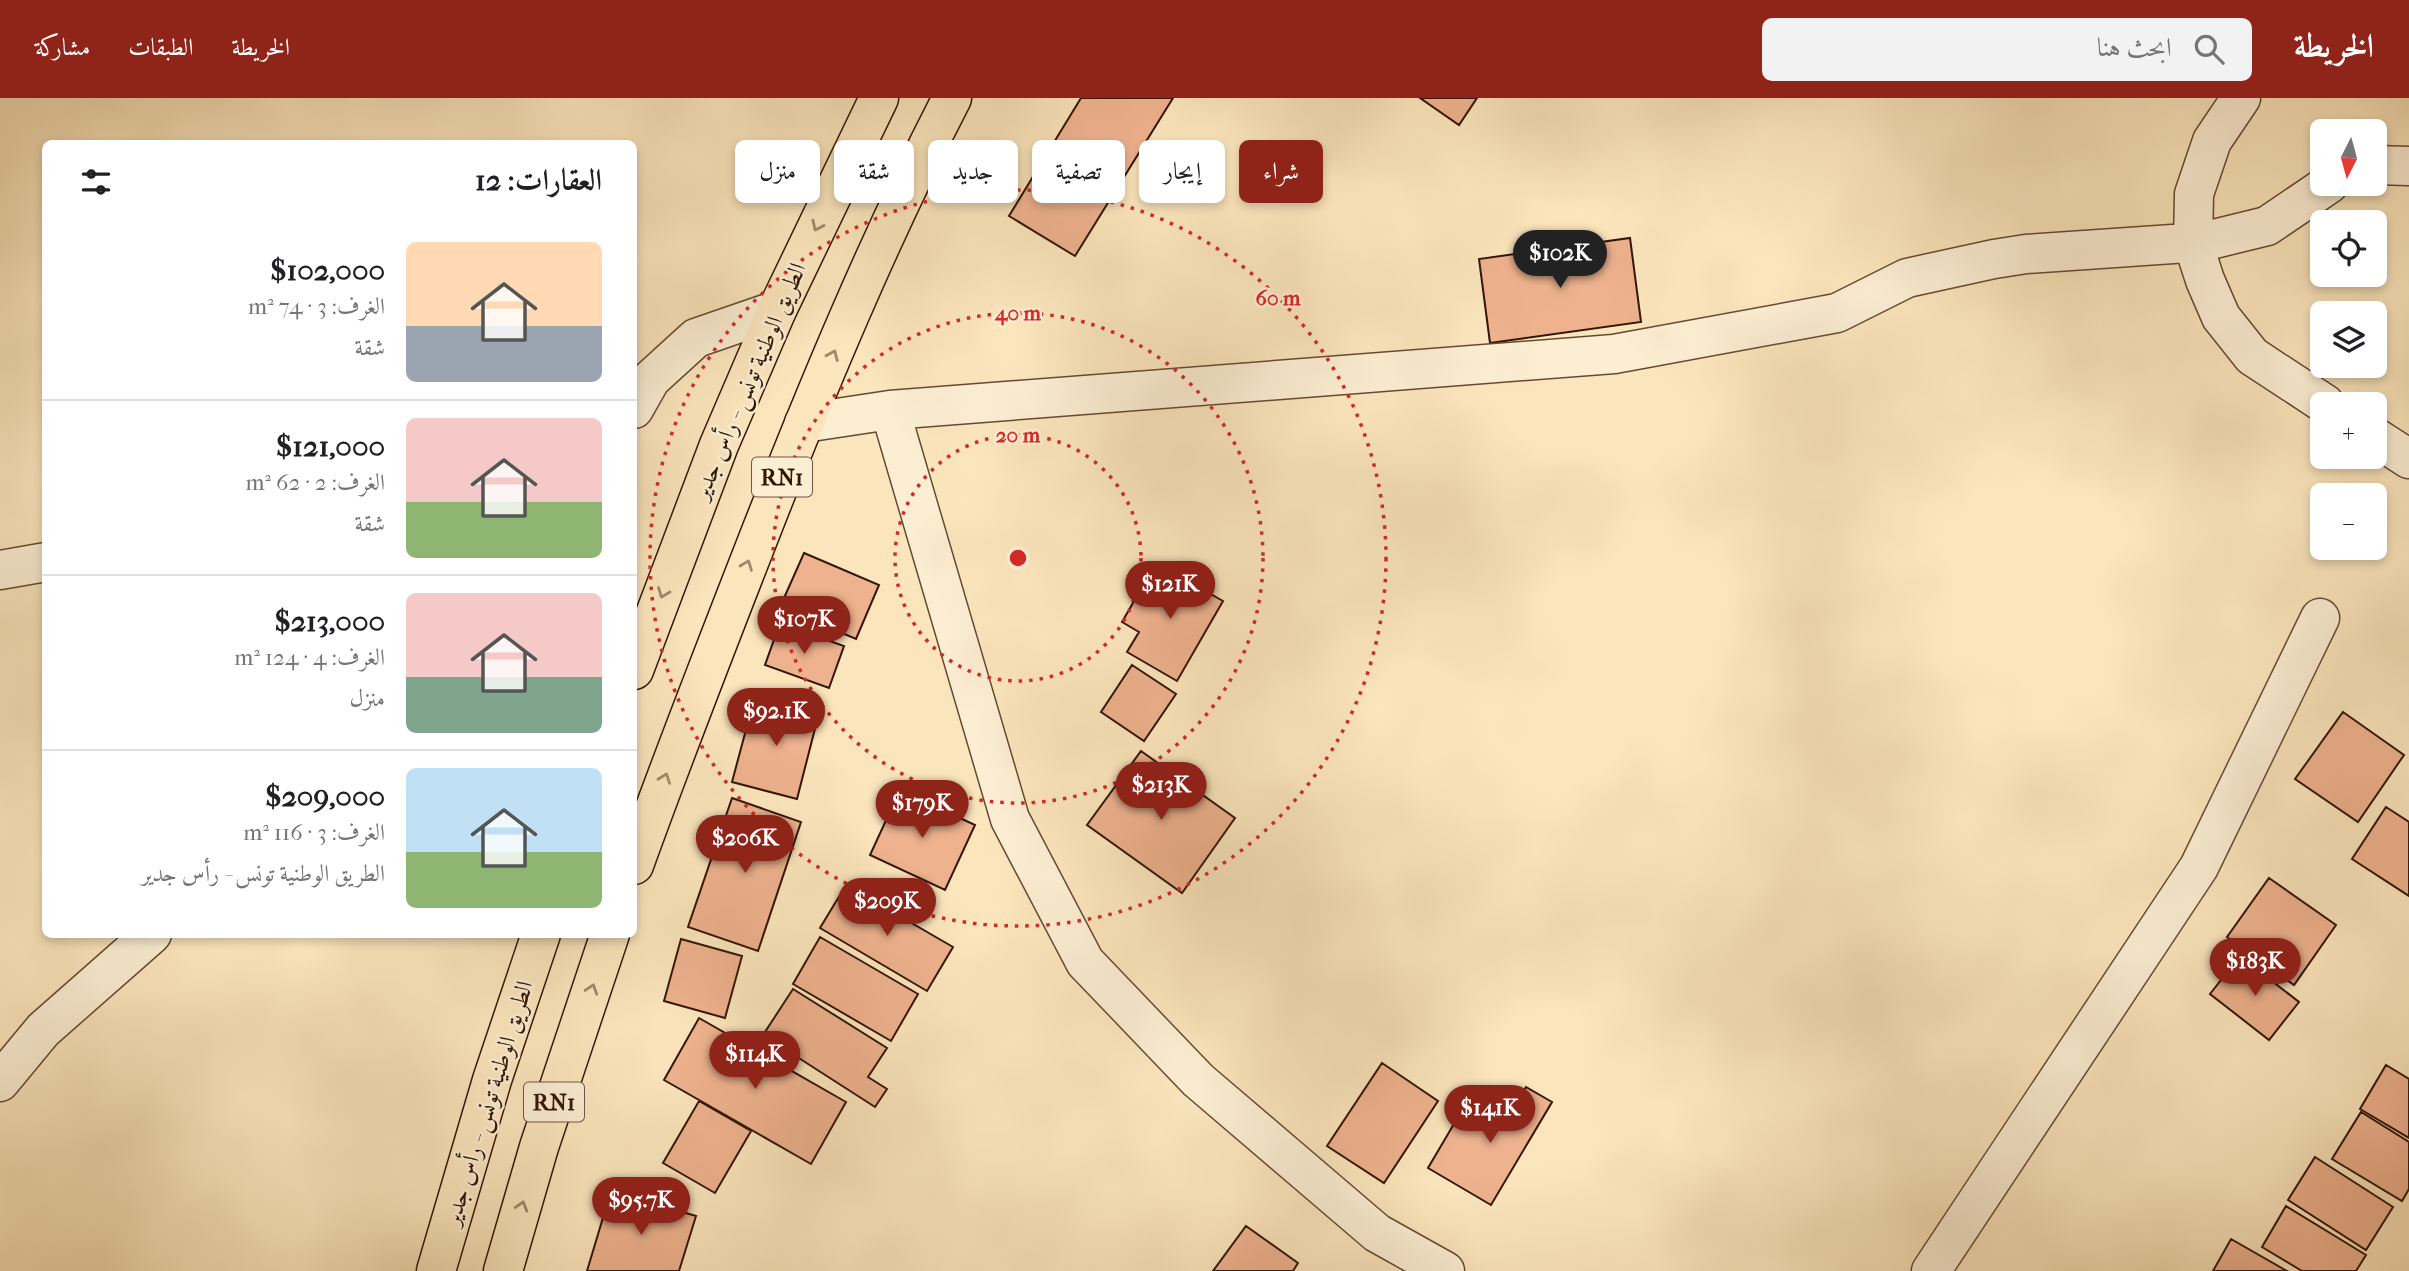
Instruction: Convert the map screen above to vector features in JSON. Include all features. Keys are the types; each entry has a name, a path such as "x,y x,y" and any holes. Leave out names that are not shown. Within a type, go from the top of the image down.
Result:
{"highway":[{"name":"الطريق الوطنية تونس - رأس جدير","path":"637,662 719,445 777,310 879,98"},
{"name":"RN1","path":"637,857 683,729 804,423 905,188 952,98"},
{"name":"الطريق الوطنية تونس - رأس جدير","path":"436,1271 492,1080 540,938"},
{"name":"RN1","path":"503,1271 539,1147 609,938"}],"street":[{"path":"2241,98 2212,141 2194,194 2193,243 2221,317 2252,356 2310,394"},
{"path":"2387,165 2409,166"},
{"path":"804,423 890,410 1614,354 1837,313 1907,278 1994,259 2026,254 2193,243 2267,226 2311,196"},
{"path":"637,404 651,379 696,338 777,310"},
{"path":"890,410 1010,819 1085,962 1198,1080 1377,1233 1445,1271"},
{"path":"2387,445 2409,459"},
{"path":"0,570 42,563"},
{"path":"1931,1271 2199,867 2320,618"},
{"path":"0,1082 43,1030 147,938"}],"building":[{"path":"1081,98 1173,98 1147,140 1139,140 1139,153 1125,175 1125,140 1055,140"},
{"path":"1420,98 1477,98 1459,125"},
{"path":"1032,178 1032,203 1108,203 1075,256 1009,216"},
{"path":"1630,238 1641,322 1490,343 1479,259"},
{"path":"804,553 879,585 856,639 780,607"},
{"path":"1156,563 1223,601 1177,681 1127,652 1139,632 1122,622"},
{"path":"780,623 844,646 829,688 765,665"},
{"path":"1132,665 1176,694 1144,741 1101,712"},
{"path":"755,696 819,713 797,799 732,782"},
{"path":"2343,712 2404,755 2358,822 2295,779"},
{"path":"1141,751 1235,818 1182,893 1087,825"},
{"path":"900,790 975,825 945,890 870,855"},
{"path":"732,798 801,822 758,951 688,927"},
{"path":"2386,807 2409,822 2409,896 2352,859"},
{"path":"2269,878 2336,925 2294,985 2227,937"},
{"path":"846,885 953,947 927,991 820,928"},
{"path":"820,937 918,994 891,1041 793,984"},
{"path":"681,939 742,956 725,1018 664,1001"},
{"path":"2240,956 2299,1002 2269,1040 2210,994"},
{"path":"793,989 887,1048 868,1077 887,1089 875,1107 763,1035"},
{"path":"699,1018 846,1102 811,1164 664,1080"},
{"path":"1382,1063 1438,1101 1384,1183 1327,1146"},
{"path":"2386,1065 2409,1079 2409,1138 2360,1109"},
{"path":"1526,1087 1552,1102 1491,1205 1428,1168 1458,1117 1475,1127 1496,1093 1516,1104"},
{"path":"699,1101 751,1131 715,1193 663,1163"},
{"path":"2361,1112 2409,1142 2409,1189 2402,1201 2332,1159"},
{"path":"2315,1157 2393,1207 2366,1250 2288,1200"},
{"path":"611,1191 696,1216 679,1271 587,1271"},
{"path":"2286,1206 2366,1255 2356,1271 2302,1271 2262,1247"},
{"path":"1246,1226 1298,1263 1293,1271 1213,1271"},
{"path":"2231,1239 2287,1271 2213,1271"}]}
